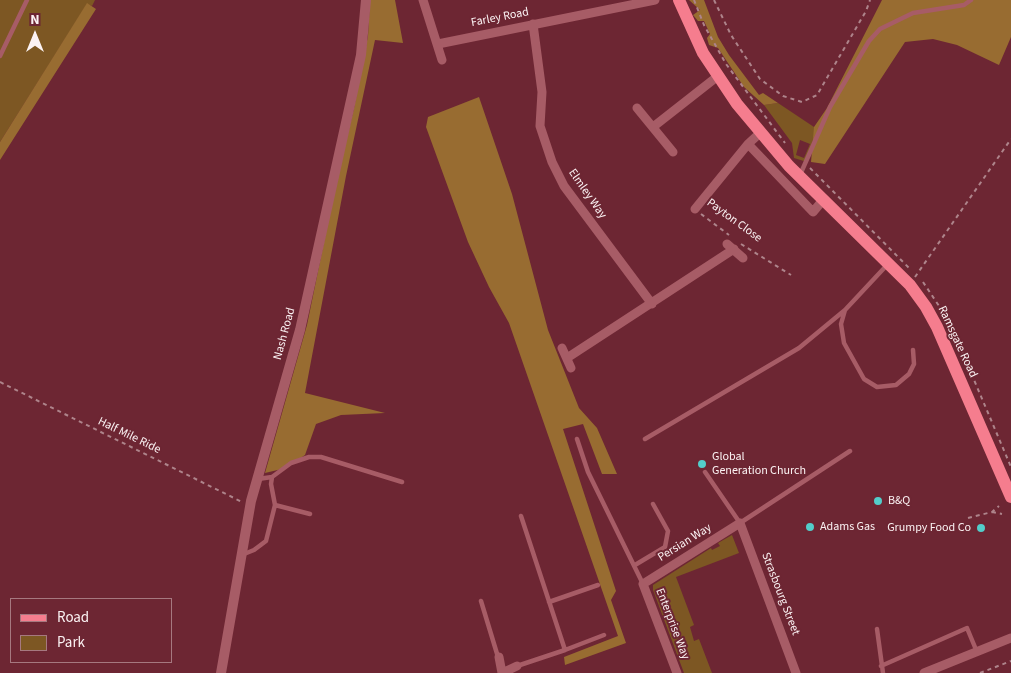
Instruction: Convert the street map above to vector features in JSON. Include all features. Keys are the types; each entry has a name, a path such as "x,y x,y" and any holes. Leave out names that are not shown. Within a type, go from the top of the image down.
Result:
{"main road":[{"name":"Ramsgate Road","path":"679,0 692,31 718,76 760,133 799,176 910,285 938,327 1011,497"}],"street":[{"name":"Nash Road","path":"221,673 240,555 251,501 300,330 359,64 366,0"},
{"path":"423,0 442,60"},
{"name":"Farley Road","path":"438,44 655,0"},
{"name":"Elmley Way","path":"533,24 542,84 540,126 552,162 564,186 652,304"},
{"path":"653,127 718,76"},
{"path":"637,108 673,152"},
{"name":"Payton Close","path":"695,209 748,144 760,133"},
{"path":"748,144 813,212 823,200"},
{"path":"567,358 652,304 730,247 743,258"},
{"path":"562,348 571,368"},
{"name":"Persian Way","path":"643,584 740,523"},
{"name":"Strasbourg Street","path":"740,523 796,673"},
{"name":"Enterprise Way","path":"643,584 677,673"},
{"path":"924,673 1011,638"},
{"path":"498,657 502,673 517,666"}],"lane":[{"path":"799,176 830,108 869,41 880,29 913,13 964,5 971,0"},
{"path":"0,56 27,1"},
{"path":"645,439 799,348 845,310 888,264"},
{"path":"845,310 841,324 844,343 864,379 877,387 896,385 909,374 914,364 913,350"},
{"path":"576,439 588,472 643,584"},
{"path":"705,472 740,523 850,450"},
{"path":"257,479 272,477 290,463 309,456 321,457 402,482"},
{"path":"240,555 254,550 266,541 275,504 271,484 272,477"},
{"path":"275,504 310,514"},
{"path":"635,565 665,547 668,531 653,504"},
{"path":"521,516 565,650"},
{"path":"548,602 598,584"},
{"path":"481,601 498,657"},
{"path":"881,666 967,628 977,652"},
{"path":"878,629 883,673"},
{"path":"517,666 604,635"}],"path":[{"path":"714,0 731,35 760,79 783,96 802,102 817,96 866,11 870,0"},
{"path":"910,285 1011,139"},
{"name":"Payton Close","path":"695,209 734,239 791,276"},
{"name":"Half Mile Ride","path":"0,382 242,502 251,501"},
{"path":"992,512 999,506"},
{"path":"968,518 992,512 1002,514"},
{"path":"980,673 1011,661"}],"green space":[{"path":"0,0 95,0 92,6 87,4 0,142"},
{"path":"778,103 814,127 814,137 807,162 794,158 792,143 764,105","holes":["800,140 810,144 804,158 796,155"]},
{"path":"732,535 739,553 676,577 694,625 690,627 694,641 699,639 712,673 684,673 653,590 653,585 711,548 712,550 720,546 718,543"}],"shaded area":[{"path":"370,0 395,0 403,43 375,40 346,176 305,393 385,413 341,415 316,424 305,455 286,468 265,473 307,325 368,36"},
{"path":"689,0 704,0 718,37 729,55 759,95 763,93 778,103 764,105 744,87 718,48 709,45 707,38 710,34 704,21 698,21 693,15 700,10"},
{"path":"882,0 1011,0 1011,37 999,65 957,45 933,39 905,42 825,164 811,162 814,127 827,108"},
{"path":"87,3 96,9 0,160 0,142"},
{"path":"479,97 512,194 548,330 579,408 597,428 617,474 602,474 583,424 563,429 616,591 611,600 626,643 565,665 564,657 618,636 509,323 489,287 468,242 426,127 428,117"}],"place":[{"name":"Global Generation Church","path":"702,464"},
{"name":"B&Q","path":"878,501"},
{"name":"Adams Gas","path":"810,527"},
{"name":"Grumpy Food Co","path":"981,528"}]}
